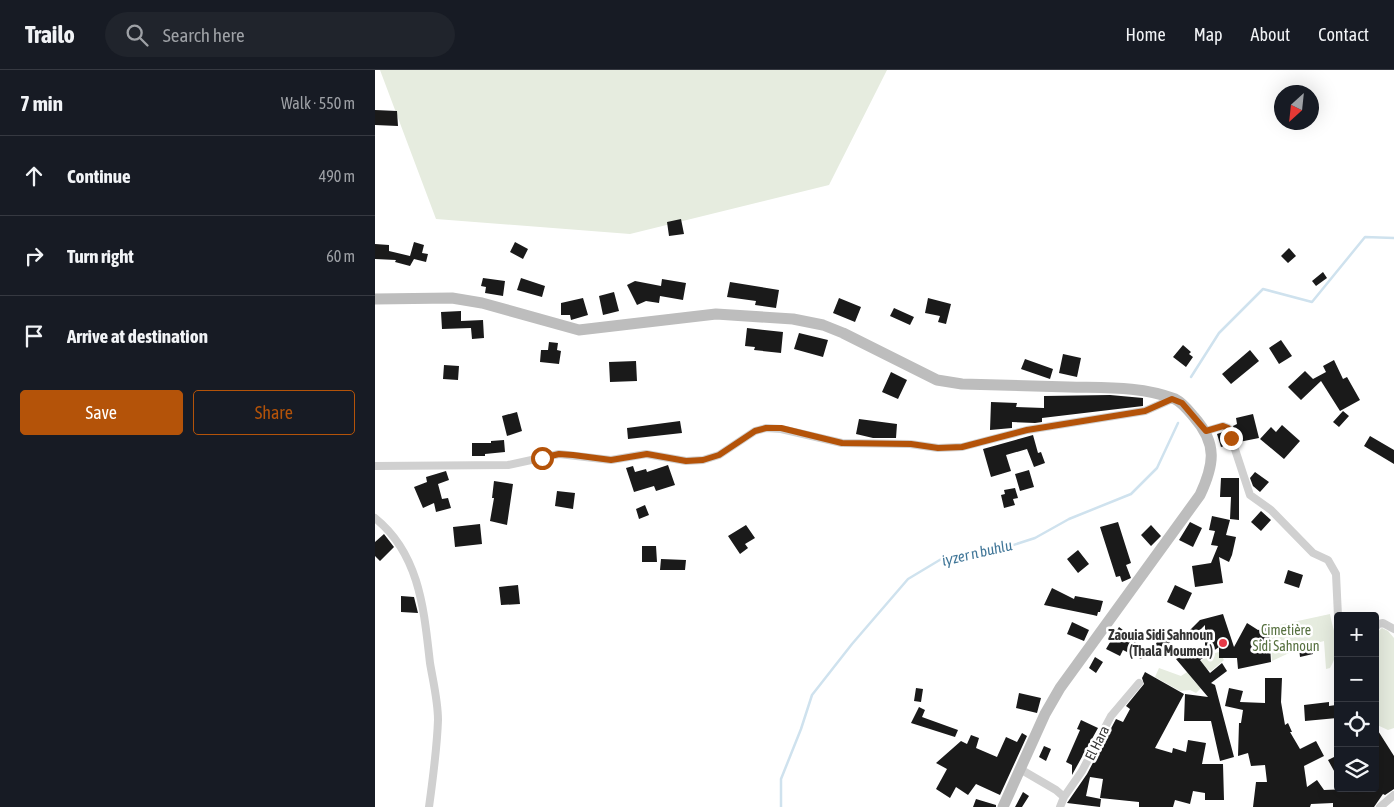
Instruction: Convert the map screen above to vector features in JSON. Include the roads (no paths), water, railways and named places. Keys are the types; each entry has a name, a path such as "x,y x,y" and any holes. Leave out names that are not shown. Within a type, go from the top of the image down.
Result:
{"main road":[{"path":"375,300 452,298 482,303 579,330 716,314 793,319 830,328 937,380 961,384 1135,389 1177,401 1204,429 1210,442 1211,466 1200,495 1060,688 1045,714 1003,807"}],"street":[{"path":"375,466 508,466 559,454 611,460 647,454 686,461 703,460 719,455 755,431 766,428 781,428 842,443 911,444 938,448 962,447 1027,430 1145,411 1177,401"},
{"path":"1204,429 1223,426 1228,428 1250,495 1271,510 1313,553 1328,560 1336,574 1338,612"},
{"path":"375,518 386,527 398,543 411,565 421,594 438,718 435,766 429,807"},
{"path":"1379,624 1383,623 1394,629"},
{"name":"El Hara","path":"1060,807 1064,797 1082,772 1111,716 1139,683"},
{"path":"1021,769 1056,790 1064,797"},
{"path":"1380,807 1394,795"}],"waterway":[{"name":"iγzer n buhlu","path":"1191,377 1219,333 1263,289 1312,302 1365,237 1394,238"},
{"name":"iγzer n buhlu","path":"781,807 781,779 812,695 852,644 908,579 943,558 995,551 1035,538 1069,519 1131,494 1157,468 1178,423"}],"place":[{"name":"Zaouia Sidi Sahnoun (Thala Moumen)","path":"1223,643"}],"park label":[{"name":"Cimetière Sidi Sahnoun","path":"1286,638"}]}
